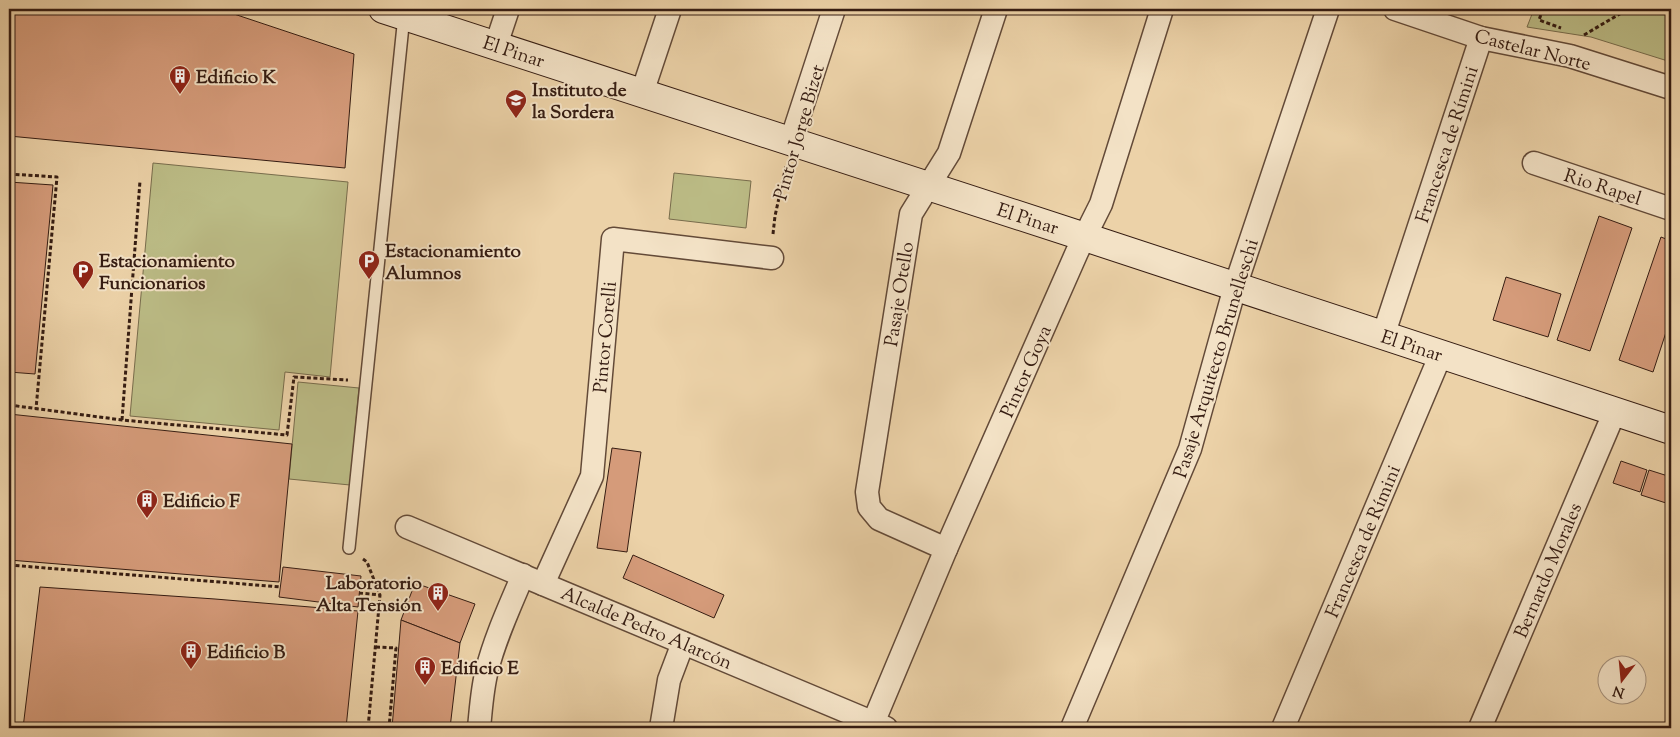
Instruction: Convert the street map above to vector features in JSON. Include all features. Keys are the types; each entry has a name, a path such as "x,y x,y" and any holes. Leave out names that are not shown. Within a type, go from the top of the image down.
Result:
{"street":[{"path":"496,46 508,9"},
{"path":"642,93 670,9"},
{"name":"Pintor Jorge Bizet","path":"791,141 834,9"},
{"name":"Pasaje Otello","path":"946,549 879,519 869,507 867,492 911,214 949,153 996,9"},
{"name":"Pintor Goya","path":"877,726 946,549 1101,204 1162,9"},
{"name":"Pasaje Arquitecto Brunelleschi","path":"1072,728 1190,449 1236,287 1328,9"},
{"name":"Castelar Norte","path":"1396,9 1481,38 1570,56 1671,88"},
{"name":"El Pinar","path":"394,12 1671,430"},
{"name":"Francesca de Rímini","path":"1383,336 1481,38"},
{"name":"Rio Rapel","path":"1534,163 1671,209"},
{"name":"Pintor Corelli","path":"543,584 592,476 613,239 772,258"},
{"name":"Francesca de Rímini","path":"1283,728 1441,354"},
{"name":"Bernardo Morales","path":"1480,728 1615,411"},
{"name":"Alcalde Pedro Alarcón","path":"407,527 877,726"},
{"path":"479,728 483,686 487,669 522,575"},
{"path":"661,728 669,680 683,643"}],"lane":[{"path":"349,548 398,62 394,12"}],"path":[{"path":"1543,9 1539,20 1565,29"},
{"path":"1583,35 1628,9"},
{"name":"Pintor Jorge Bizet","path":"772,258 775,216 791,141"},
{"path":"9,174 57,177 36,409"},
{"path":"122,420 140,181"},
{"path":"9,405 122,420 287,435 294,377 366,381"},
{"path":"349,548 367,562 380,595 368,728"},
{"path":"9,565 281,587"},
{"path":"359,593 380,595"},
{"path":"376,647 396,648 389,728"}],"green space":[{"path":"1534,9 1671,9 1671,62 1591,37 1527,27"},
{"path":"153,163 348,182 330,377 285,372 279,430 130,416"},
{"path":"674,173 751,181 746,228 669,219"},
{"path":"298,382 359,388 350,485 289,479"}],"building":[{"name":"Edificio K","path":"9,9 219,9 354,54 345,168 9,136"},
{"path":"9,182 53,185 35,374 9,372"},
{"path":"1599,216 1632,228 1590,351 1557,340"},
{"path":"1661,237 1671,241 1671,317 1653,372 1619,360"},
{"path":"1506,277 1561,294 1548,337 1493,320"},
{"name":"Edificio F","path":"9,414 292,444 279,582 9,560"},
{"path":"612,448 641,452 627,552 597,548"},
{"path":"1621,461 1647,470 1640,492 1613,483"},
{"path":"1649,470 1671,477 1671,486 1666,503 1641,495"},
{"path":"633,555 724,595 714,618 623,578"},
{"path":"283,567 361,576 358,607 279,597"},
{"name":"Laboratorio Alta Tensión","path":"415,583 475,604 460,643 401,620"},
{"name":"Edificio B","path":"40,587 358,611 346,728 23,728"},
{"name":"Edificio E","path":"401,620 460,643 450,728 392,728"}],"place":[{"name":"Edificio K","path":"180,95"},
{"name":"Instituto de la Sordera","path":"516,119"},
{"name":"Estacionamiento Alumnos","path":"369,280"},
{"name":"Estacionamiento Funcionarios","path":"83,290"},
{"name":"Edificio F","path":"147,519"},
{"name":"Laboratorio Alta Tensión","path":"438,612"},
{"name":"Edificio B","path":"191,670"},
{"name":"Edificio E","path":"425,686"}]}
